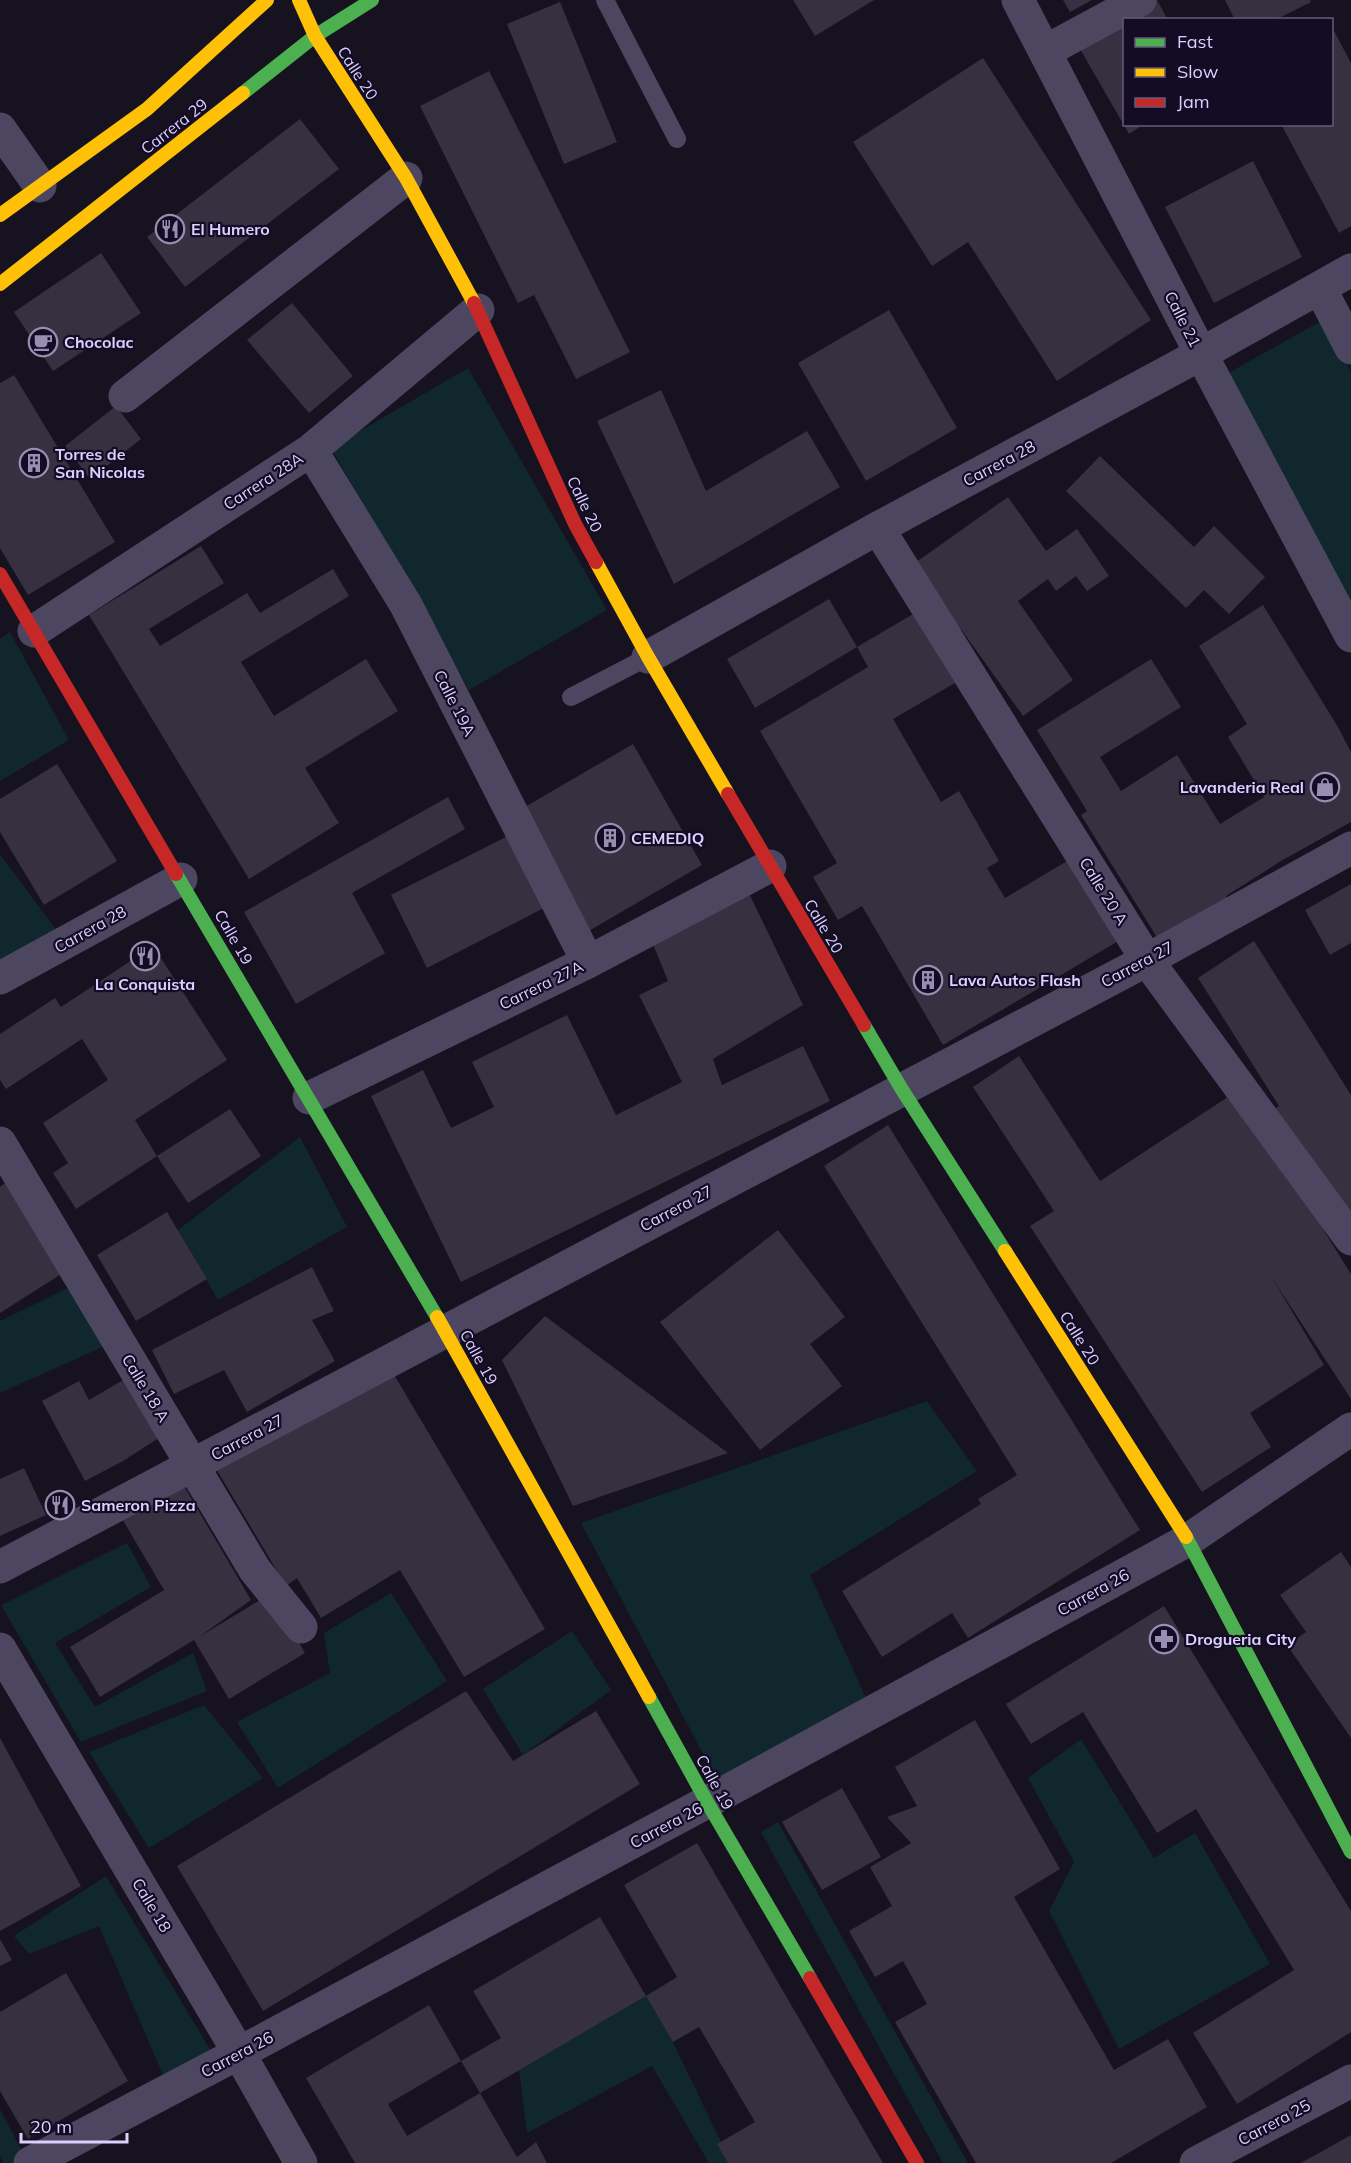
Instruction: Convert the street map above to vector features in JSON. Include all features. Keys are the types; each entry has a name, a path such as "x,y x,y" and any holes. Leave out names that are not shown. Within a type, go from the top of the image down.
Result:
{"street":[{"name":"Carrera 29","path":"0,214 147,109 267,0"},
{"name":"Calle 20","path":"299,0 315,36 406,178 478,310 575,524 648,657 901,1089 1188,1540 1351,1852"},
{"name":"Carrera 29","path":"0,284 315,36 372,0"},
{"name":"Calle 21","path":"1018,0 1201,354 1351,636"},
{"path":"1046,51 1140,0"},
{"path":"0,129 40,186"},
{"path":"125,396 406,178"},
{"name":"Carrera 28","path":"648,657 878,528 1201,354 1351,270"},
{"path":"1320,288 1351,348"},
{"name":"Carrera 28A","path":"34,631 311,450 478,310"},
{"name":"Calle 19A","path":"311,450 406,605 588,962"},
{"name":"Calle 20 A","path":"878,528 1147,960 1351,1239"},
{"name":"Calle 19","path":"0,574 445,1330 707,1802 917,2163"},
{"name":"Carrera 27","path":"0,1567 1147,960 1351,848"},
{"name":"Carrera 27A","path":"309,1098 588,962 770,866"},
{"name":"Carrera 28","path":"0,978 181,879"},
{"name":"Calle 18 A","path":"0,1143 255,1570 301,1627"},
{"name":"Carrera 26","path":"30,2163 239,2054 1188,1540 1351,1429"},
{"name":"Calle 18","path":"0,1649 301,2163"},
{"name":"Carrera 25","path":"1196,2163 1351,2081"}],"lane":[{"path":"605,0 676,139"},
{"path":"571,697 648,657"}],"green space":[{"path":"1323,320 1351,372 1351,606 1216,380"},
{"path":"468,368 607,610 469,690 331,448"},
{"path":"10,632 69,740 0,781 0,639"},
{"path":"0,854 57,931 0,959"},
{"path":"300,1137 347,1227 218,1300 178,1230"},
{"path":"76,1284 116,1341 0,1393 0,1321"},
{"path":"927,1401 977,1471 810,1575 867,1700 719,1784 581,1523"},
{"path":"127,1543 151,1587 55,1643 95,1707 193,1653 207,1691 81,1742 1,1605"},
{"path":"391,1593 447,1681 278,1788 237,1722 330,1673 324,1633"},
{"path":"572,1631 611,1690 523,1755 483,1689"},
{"path":"204,1705 263,1778 149,1848 89,1752"},
{"path":"1081,1739 1154,1858 1195,1833 1270,1964 1119,2049 1049,1911 1074,1862 1028,1778"},
{"path":"778,1822 968,2163 943,2163 761,1832"},
{"path":"106,1876 220,2066 52,2163 4,2163 0,2156 0,2109 24,2155 163,2075 99,1926 29,1954 14,1936"},
{"path":"646,1996 673,2042 731,2163 709,2163 652,2066 527,2133 519,2070"}],"building":[{"path":"793,0 874,0 815,36"},
{"path":"1063,0 1092,0 1070,12"},
{"path":"1147,0 1157,0 1167,18 1123,18 1123,124 1076,42"},
{"path":"1225,0 1310,0 1311,2 1279,18 1234,18"},
{"path":"560,2 617,142 564,164 507,24"},
{"path":"1333,29 1351,63 1351,226 1339,233 1282,126 1333,126"},
{"path":"983,58 1151,320 1057,381 968,242 932,266 853,142"},
{"path":"489,71 630,352 576,379 534,295 518,303 420,106"},
{"path":"300,119 339,169 185,287 147,237"},
{"path":"1124,126 1141,126 1129,134"},
{"path":"1253,161 1302,257 1214,303 1165,207"},
{"path":"101,253 141,313 53,371 14,312"},
{"path":"292,303 353,376 309,413 247,340"},
{"path":"889,310 957,428 866,481 798,363"},
{"name":"Torres de San Nicolas","path":"14,375 115,542 28,595 0,548 0,383"},
{"path":"661,390 706,491 807,431 840,487 674,584 597,421"},
{"path":"116,406 141,439 90,479 65,446"},
{"path":"1100,456 1194,547 1214,526 1265,577 1229,614 1204,590 1186,608 1066,491"},
{"path":"1008,497 1046,551 1077,529 1109,576 1087,591 1076,576 1056,591 1048,579 1018,601 1073,680 1023,716 961,629 958,631 912,565"},
{"path":"201,546 224,583 149,629 160,646 247,593 260,613 333,569 349,596 241,662 274,716 366,659 398,711 305,768 339,823 249,879 89,615"},
{"path":"829,599 857,647 755,708 727,659"},
{"path":"1263,605 1351,752 1351,822 1281,861 1226,896 1232,904 1163,947 1081,815 1087,811 1037,730 1151,659 1181,707 1100,757 1121,791 1177,755 1220,824 1264,797 1228,737 1247,724 1199,646"},
{"path":"913,614 955,683 893,719 941,802 959,791 999,861 987,868 1005,898 1077,855 1125,937 943,1045 862,906 838,920 813,877 837,863 760,731 868,667 857,647"},
{"name":"CEMEDIQ","path":"633,744 702,865 587,932 518,811"},
{"path":"57,764 117,861 44,905 0,832 0,799"},
{"path":"448,797 465,829 352,893 385,953 296,1004 244,912"},
{"path":"508,836 544,908 427,968 391,895"},
{"path":"1351,884 1351,943 1330,955 1305,910"},
{"path":"745,885 803,1005 713,1059 722,1085 803,1046 830,1101 461,1282 371,1096 423,1070 451,1128 494,1107 472,1062 567,1015 616,1115 682,1082 639,995 668,981 648,932"},
{"path":"1254,941 1351,1095 1351,1226 1273,1110 1279,1106 1198,978"},
{"path":"153,946 227,1060 135,1120 157,1156 76,1209 53,1173 68,1163 43,1123 108,1080 82,1039 6,1089 0,1080 0,1034 55,998 61,1007"},
{"path":"1019,1056 1100,1181 1237,1091 1351,1274 1351,1399 1272,1278 1324,1365 1250,1413 1271,1447 1202,1492 1030,1226 1054,1211 973,1087"},
{"path":"230,1109 261,1156 188,1203 157,1156"},
{"path":"888,1125 1140,1530 968,1638 952,1613 882,1657 842,1591 981,1504 978,1499 1017,1475 824,1166"},
{"path":"10,1180 66,1271 0,1313 0,1187"},
{"path":"167,1212 207,1279 136,1321 97,1255"},
{"path":"778,1230 845,1317 810,1344 842,1386 760,1450 660,1322"},
{"path":"312,1267 334,1311 312,1320 335,1361 247,1412 224,1370 174,1394 152,1350"},
{"path":"545,1316 728,1453 573,1506 502,1360"},
{"path":"393,1373 545,1629 464,1677 400,1570 321,1618 297,1578 286,1586 215,1467"},
{"path":"130,1376 162,1436 123,1461 85,1481 42,1401 79,1381 89,1400"},
{"path":"24,1468 46,1515 0,1536 0,1479"},
{"path":"181,1481 251,1600 199,1637 270,1594 305,1653 229,1699 194,1640 100,1697 70,1647 164,1590 121,1517"},
{"path":"1341,1552 1351,1567 1351,1738 1287,1645 1306,1632 1280,1595"},
{"path":"1164,1606 1351,1911 1351,2032 1237,2104 1193,2033 1294,1970 1196,1809 1157,1833 1083,1712 1031,1744 1006,1704"},
{"path":"466,1691 513,1761 596,1711 640,1784 263,2011 177,1866"},
{"path":"975,1720 1060,1869 1014,1897 1114,2070 1168,2039 1207,2107 1111,2163 976,2163 895,2022 927,2004 903,1961 875,1977 849,1931 892,1906 870,1867 911,1843 887,1817 917,1806 895,1767"},
{"path":"0,1738 81,1886 0,1931"},
{"path":"842,1788 881,1857 822,1890 782,1822"},
{"path":"697,1843 883,2163 728,2163 717,2144 755,2122 699,2027 673,2042 646,1996 677,1977 624,1885"},
{"path":"600,1917 646,1996 480,2093 461,2061 501,2038 473,1991"},
{"path":"0,1939 12,1960 0,1966"},
{"path":"66,1973 128,2081 28,2139 0,2091 0,2012"},
{"path":"429,2005 461,2061 388,2104 407,2136 480,2093 517,2157 536,2142 547,2163 355,2163 306,2078"},
{"path":"1351,2135 1351,2163 1300,2163 1310,2158"}],"traffic: fast":[{"path":"243,93 315,36 372,0"},
{"path":"176,874 437,1317"},
{"path":"864,1025 901,1088 1005,1251"},
{"path":"1186,1537 1351,1852"},
{"path":"649,1697 707,1802 810,1978"}],"traffic: slow":[{"path":"0,215 147,109 267,0"},
{"path":"299,0 315,36 406,178 474,303"},
{"path":"0,284 243,93"},
{"path":"596,562 728,794"},
{"path":"1005,1251 1186,1537"},
{"path":"437,1317 649,1697"}],"traffic: jam":[{"path":"474,303 575,524 596,562"},
{"path":"0,574 176,874"},
{"path":"728,794 864,1025"},
{"path":"810,1978 917,2163"}],"place":[{"name":"El Humero","path":"170,229"},
{"name":"Chocolac","path":"43,342"},
{"name":"Torres de San Nicolas","path":"34,463"},
{"name":"Lavanderia Real","path":"1325,787"},
{"name":"CEMEDIQ","path":"610,838"},
{"name":"La Conquista","path":"145,956"},
{"name":"Lava Autos Flash","path":"928,980"},
{"name":"Sameron Pizza","path":"60,1505"},
{"name":"Drogueria City","path":"1164,1639"}]}
